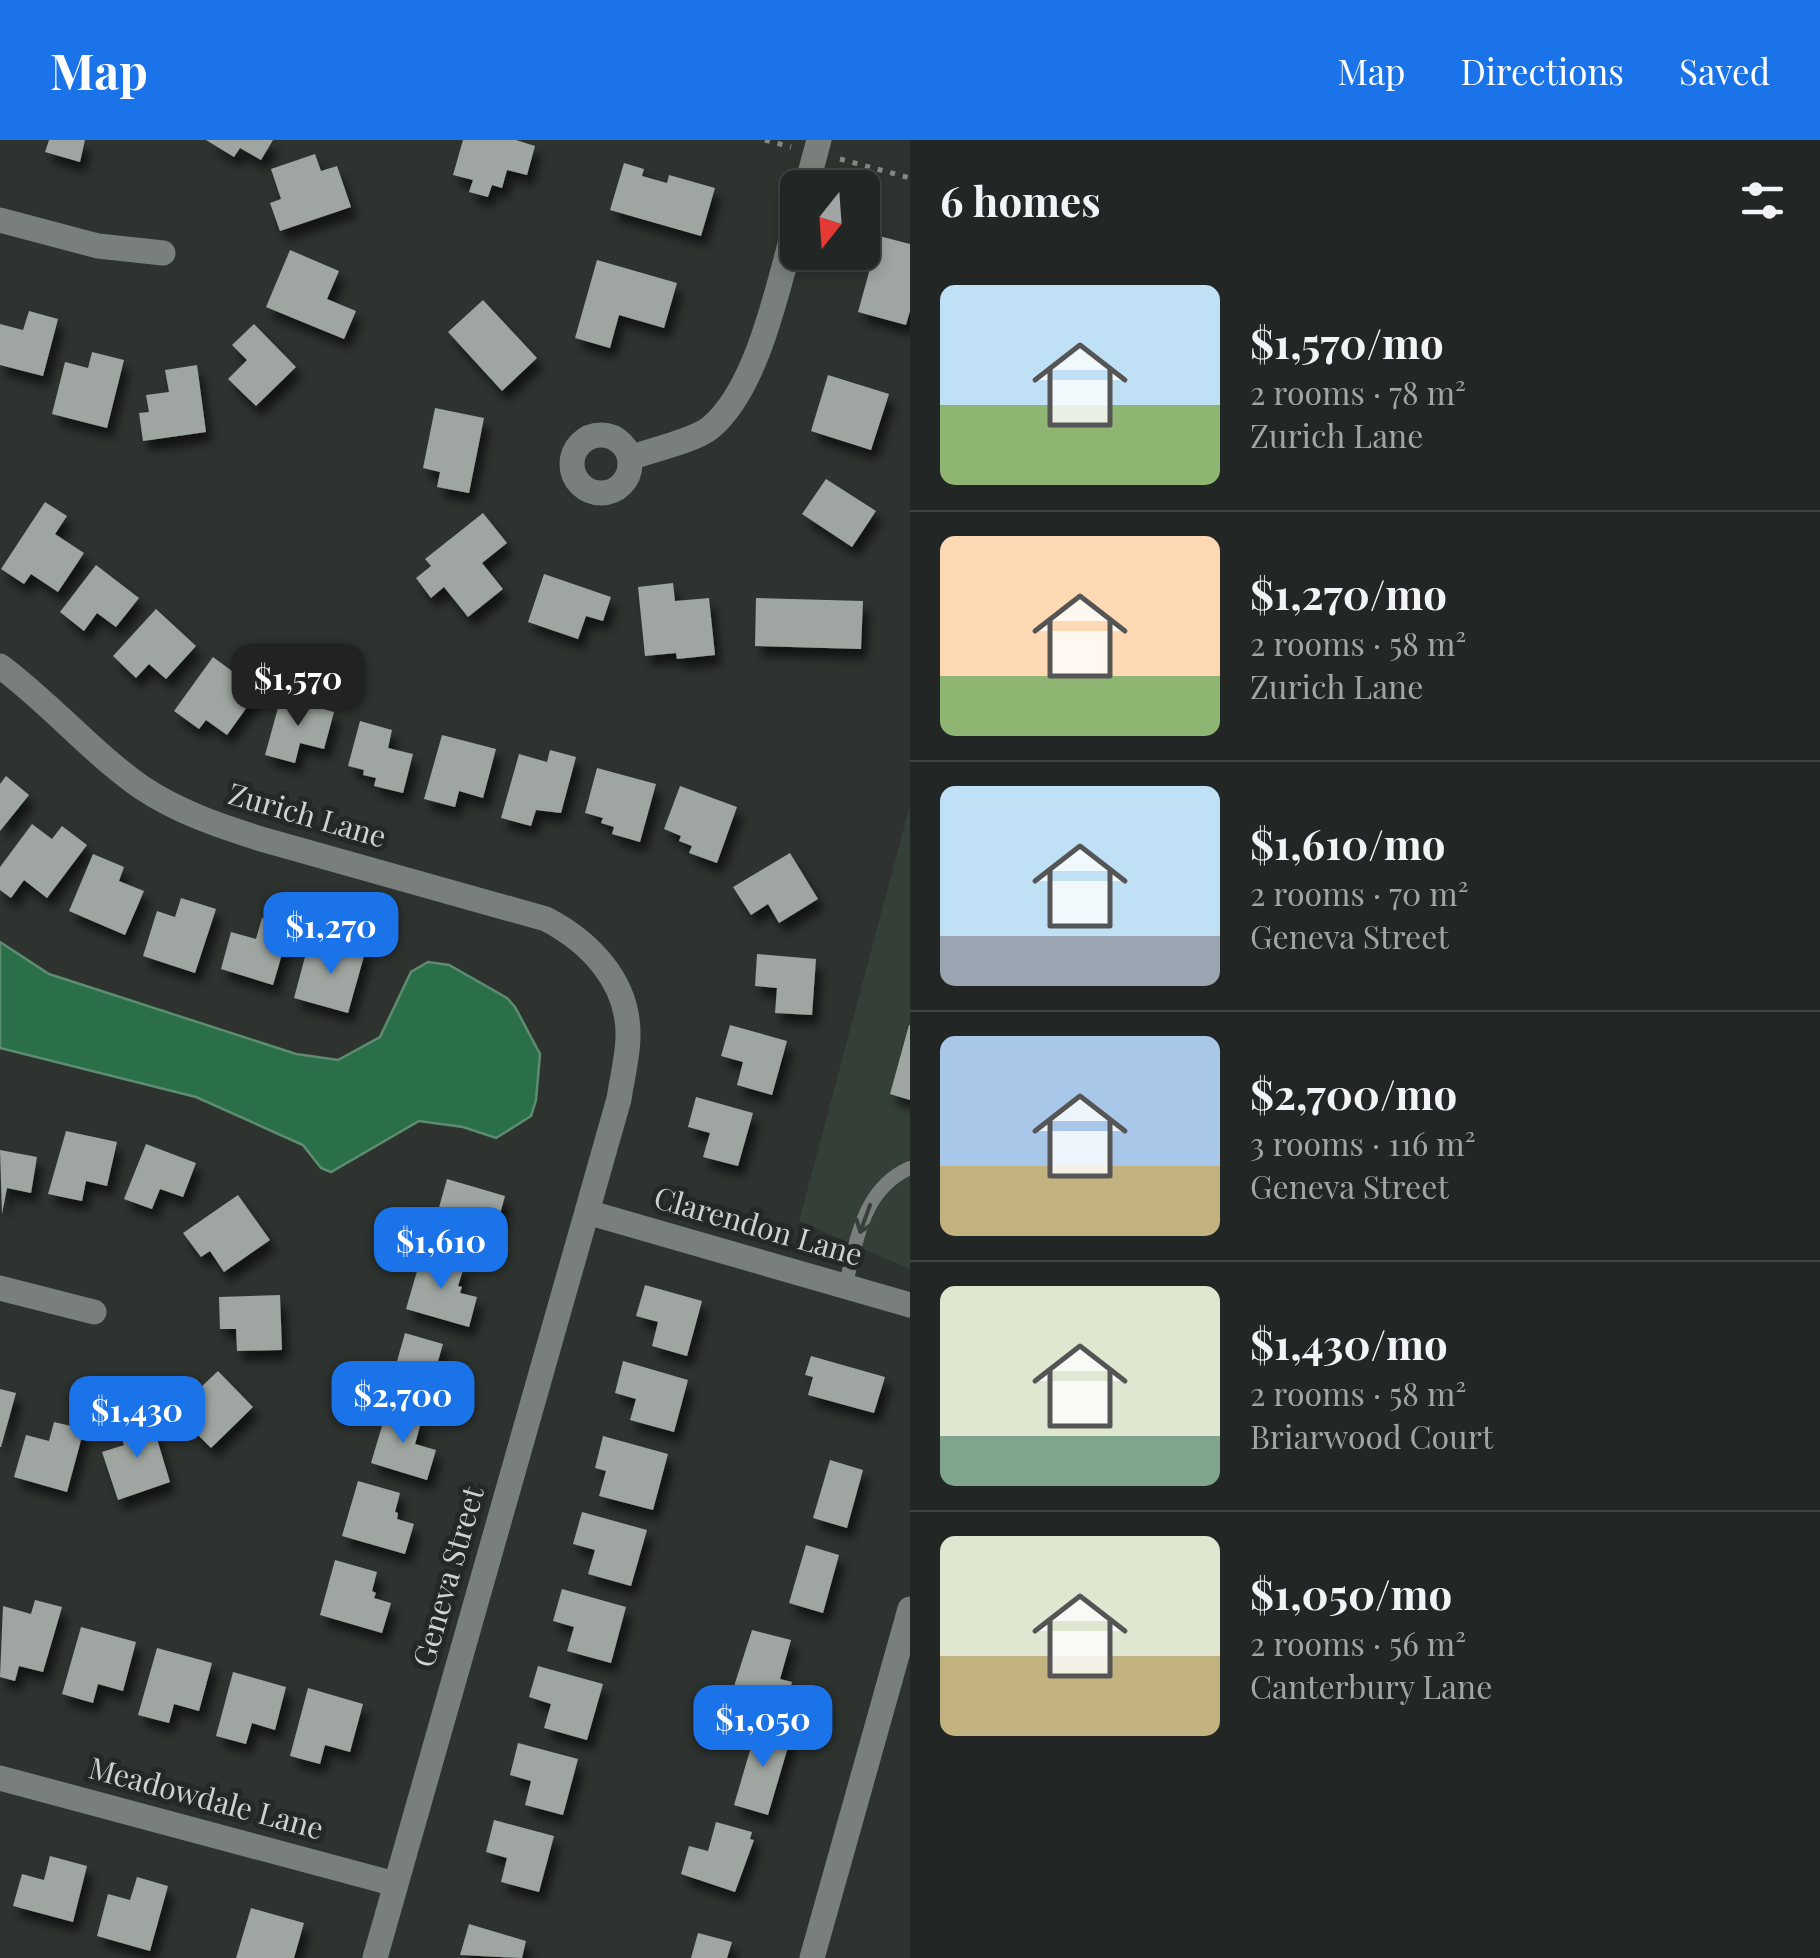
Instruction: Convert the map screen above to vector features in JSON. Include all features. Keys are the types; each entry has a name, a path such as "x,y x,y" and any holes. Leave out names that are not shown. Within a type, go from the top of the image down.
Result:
{"street":[{"path":"811,170 819,140"},
{"path":"0,220 98,246 162,253"},
{"path":"630,458 708,430 737,396 757,354 782,270"},
{"name":"Zurich Lane","path":"0,666 110,763 176,807 261,839 546,918 586,944 614,982"},
{"name":"Geneva Street","path":"375,1958 619,1099 628,1034 614,982"},
{"name":"Clarendon Lane","path":"587,1212 910,1305"},
{"path":"0,1288 94,1312"},
{"path":"812,1958 910,1609"},
{"name":"Meadowdale Lane","path":"0,1778 395,1884"}],"lane":[{"path":"845,1287 864,1216 876,1193 889,1179 910,1168"}],"path":[{"path":"764,140 777,143"},
{"path":"848,161 910,178"}],"shaded area":[{"path":"910,805 910,1269 799,1221"},
{"path":"0,942 49,974 296,1054 338,1060 380,1037 411,972 428,962 449,965 507,998 515,1007 540,1054 536,1100 531,1116 496,1138 463,1127 419,1121 331,1172 321,1168 303,1145 196,1097 0,1048"}],"building":[{"path":"49,140 85,140 80,162 45,152"},
{"path":"206,140 273,140 261,160 240,148 234,157"},
{"path":"463,140 516,140 535,146 527,175 507,170 502,188 492,185 488,197 469,192 473,180 453,175"},
{"path":"315,154 321,171 337,166 351,207 280,231 270,203 281,199 271,169"},
{"path":"624,163 644,169 642,176 667,183 669,175 715,188 701,236 610,210"},
{"path":"880,236 910,244 910,311 906,325 858,312 870,270 880,270"},
{"path":"290,250 339,271 327,299 356,311 344,339 266,307"},
{"path":"597,260 677,283 664,328 619,315 610,348 575,338"},
{"path":"483,300 537,358 502,391 448,332"},
{"path":"29,311 58,319 43,376 0,365 0,324 23,330"},
{"path":"254,324 296,367 256,406 228,379 247,360 232,345"},
{"path":"92,352 124,360 107,428 52,414 65,362 88,368"},
{"path":"197,365 206,432 143,441 139,413 149,412 146,395 169,392 165,370"},
{"path":"828,375 889,394 871,450 811,431"},
{"path":"435,408 484,418 469,493 437,487 440,472 423,468"},
{"path":"826,479 876,511 852,547 802,514"},
{"path":"45,502 67,516 55,534 84,553 58,592 31,574 24,584 1,569"},
{"path":"483,513 507,543 482,563 503,589 468,617 444,587 431,598 416,578 431,566 425,559"},
{"path":"96,565 139,598 116,627 97,613 84,631 60,612"},
{"path":"544,574 611,597 603,621 586,616 578,639 528,622"},
{"path":"673,583 675,601 709,598 715,655 677,659 676,653 645,656 638,587"},
{"path":"756,598 863,601 861,649 755,646"},
{"path":"156,609 196,646 166,679 149,664 136,678 113,656"},
{"path":"213,657 236,674 244,662 267,679 227,735 206,720 199,729 174,711"},
{"path":"281,697 334,712 324,749 300,743 295,763 265,755"},
{"path":"360,721 392,730 388,748 413,754 403,793 374,786 376,778 348,766"},
{"path":"442,735 496,749 483,798 459,791 455,807 424,799"},
{"path":"550,750 576,757 561,813 536,810 531,826 501,818 519,754 547,762"},
{"path":"597,768 656,784 640,842 612,834 614,827 601,823 603,818 585,813"},
{"path":"6,776 29,795 0,831 0,784"},
{"path":"680,786 737,807 717,863 689,853 692,846 664,829"},
{"path":"32,824 52,839 62,826 87,845 47,898 24,880 11,898 0,890 0,867"},
{"path":"790,853 818,899 779,923 768,904 751,915 733,887"},
{"path":"93,854 124,867 119,881 144,891 125,935 69,911"},
{"path":"181,898 216,909 195,973 143,956 157,911 175,917"},
{"path":"262,918 290,927 273,985 221,969 231,932 256,939"},
{"path":"335,940 366,949 348,1013 294,998 306,953 329,959"},
{"path":"757,954 816,959 812,1015 775,1013 777,988 755,986"},
{"path":"730,1025 787,1041 772,1095 737,1085 743,1062 721,1056"},
{"path":"910,1025 910,1100 890,1094"},
{"path":"696,1097 753,1113 738,1166 703,1157 710,1133 688,1127"},
{"path":"66,1131 117,1142 107,1186 86,1181 82,1201 48,1194"},
{"path":"146,1144 196,1163 183,1197 160,1189 152,1209 124,1199"},
{"path":"0,1150 37,1157 31,1193 7,1188 2,1214"},
{"path":"447,1179 505,1196 497,1225 477,1219 470,1243 432,1232"},
{"path":"238,1195 270,1240 224,1272 210,1251 201,1257 183,1233"},
{"path":"422,1254 464,1267 458,1286 462,1287 460,1293 477,1297 469,1327 406,1309"},
{"path":"645,1285 702,1301 687,1356 652,1346 658,1322 636,1316"},
{"path":"280,1295 282,1350 237,1351 236,1329 220,1329 219,1297"},
{"path":"405,1333 443,1344 436,1368 457,1374 449,1402 390,1386"},
{"path":"811,1356 885,1377 874,1413 808,1395 813,1377 805,1375"},
{"path":"623,1361 688,1380 674,1432 630,1420 636,1399 615,1393"},
{"path":"218,1371 253,1407 211,1448 169,1406 193,1382 199,1389"},
{"path":"0,1389 16,1393 1,1447 0,1447"},
{"path":"387,1409 422,1419 415,1444 436,1450 427,1480 371,1463"},
{"path":"151,1419 170,1482 118,1500 102,1452 124,1445 119,1430"},
{"path":"54,1422 84,1429 67,1492 14,1477 26,1435 49,1441"},
{"path":"603,1436 668,1454 653,1510 599,1496 606,1471 595,1468"},
{"path":"830,1460 863,1470 847,1528 813,1518"},
{"path":"358,1481 400,1493 397,1519 414,1524 405,1554 342,1536"},
{"path":"582,1512 647,1530 631,1586 588,1574 595,1550 573,1544"},
{"path":"806,1545 839,1555 823,1613 789,1603"},
{"path":"335,1560 377,1572 374,1598 391,1603 382,1633 320,1615"},
{"path":"562,1589 626,1607 611,1663 567,1651 574,1627 553,1621"},
{"path":"35,1600 62,1607 43,1672 19,1666 15,1681 0,1677 3,1606 31,1614"},
{"path":"81,1627 136,1642 123,1691 98,1684 93,1703 62,1694"},
{"path":"752,1630 791,1640 780,1679 792,1682 782,1720 728,1705"},
{"path":"157,1648 212,1663 199,1711 174,1704 169,1723 138,1715"},
{"path":"538,1666 603,1684 587,1740 544,1728 551,1704 529,1697"},
{"path":"233,1672 286,1687 275,1730 252,1723 246,1744 216,1736"},
{"path":"308,1688 363,1704 350,1752 325,1745 320,1764 290,1756"},
{"path":"761,1726 788,1734 790,1740 768,1815 734,1805 756,1730 760,1731"},
{"path":"518,1743 578,1759 563,1815 525,1805 531,1781 510,1775"},
{"path":"494,1820 554,1836 539,1892 501,1882 507,1858 486,1852"},
{"path":"716,1822 752,1832 750,1839 754,1840 735,1892 681,1874 689,1846 708,1851"},
{"path":"50,1856 87,1866 73,1922 13,1906 22,1874 44,1880"},
{"path":"137,1877 168,1886 150,1951 97,1936 108,1894 130,1900"},
{"path":"251,1908 304,1923 294,1958 236,1958"},
{"path":"469,1924 526,1941 522,1958 460,1955"},
{"path":"698,1933 732,1942 727,1958 691,1958"}]}
